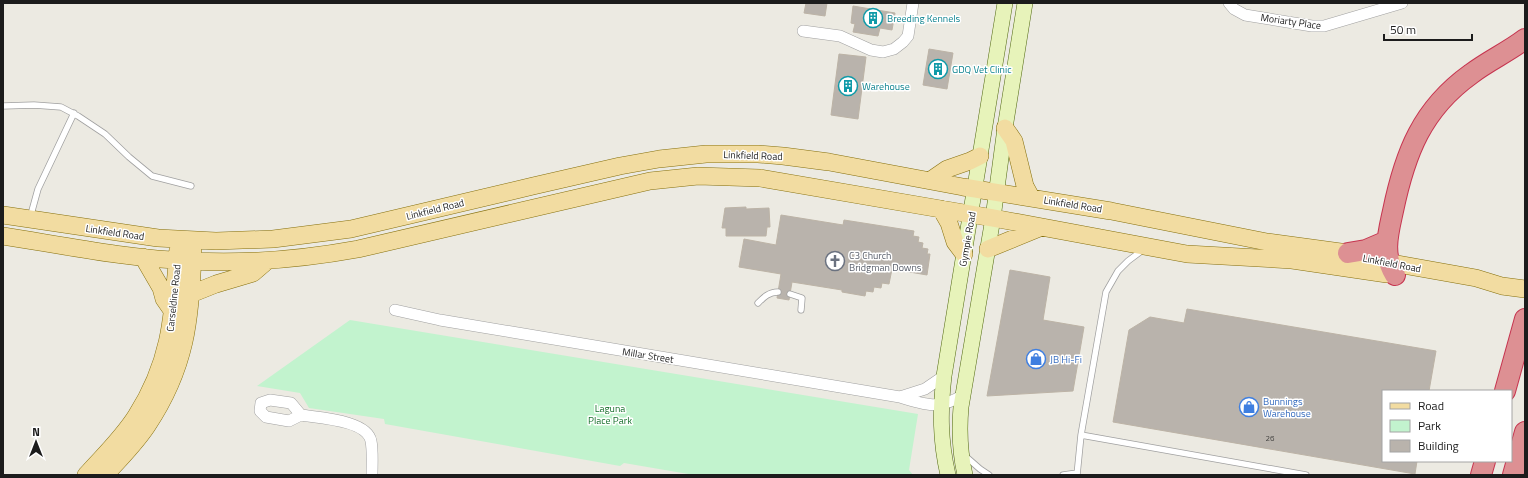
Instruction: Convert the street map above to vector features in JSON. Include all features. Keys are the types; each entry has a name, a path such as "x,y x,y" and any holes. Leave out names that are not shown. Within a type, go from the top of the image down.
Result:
{"highway":[{"path":"1392,269 1387,240 1398,184 1406,158 1418,133 1431,114 1452,89 1471,73 1510,50 1525,39"},
{"path":"1348,253 1366,250 1387,240"},
{"path":"1505,390 1525,319"},
{"path":"1513,475 1525,432"},
{"path":"1482,475 1485,462"}],"main road":[{"name":"Gympie Road","path":"948,475 941,439 941,404 944,376 1005,3"},
{"path":"965,475 961,452 960,420 963,395 993,218 1005,128 1025,3"},
{"path":"1005,128 1014,140 1024,182 1031,197"},
{"name":"Linkfield Road","path":"3,215 126,234 186,240 237,241 273,239 351,229 620,166 681,156 725,154 783,156 829,162 996,192 1111,210 1267,242 1348,253 1392,269 1452,285 1502,286 1525,289"},
{"path":"931,180 947,169 980,156"},
{"name":"Linkfield Road","path":"3,236 143,258 185,261 267,261 324,255 358,248 632,185 682,177 719,176 760,178 971,214 1202,256 1292,260 1392,269"},
{"path":"941,209 949,223 955,242 964,254"},
{"path":"988,248 1042,227"},
{"name":"Carseldine Road","path":"86,475 126,429 144,402 162,361 169,337 185,261 186,240"},
{"path":"143,258 161,288 164,299 174,312"},
{"name":"Carseldine Road","path":"105,475 147,427 176,371 184,346 190,313 191,294 185,261"},
{"path":"191,294 216,284 253,273 267,261"}],"street":[{"path":"803,30 840,36 871,50 883,52 894,49 908,36 913,3"},
{"name":"Moriarty Place","path":"1229,3 1234,9 1245,14 1318,26 1330,25 1402,3"},
{"name":"Millar Street","path":"396,310 440,320 900,397 927,405 941,404 952,401 963,395"},
{"name":"Millar Street","path":"900,397 925,389 944,376"},
{"path":"302,415 354,424 366,430 371,439 372,475"}],"lane":[{"path":"3,106 34,105 61,107 74,113 105,134 152,176 191,186"},
{"path":"30,219 38,189 74,113"},
{"path":"1063,475 1077,474 1081,435 1106,292 1118,271 1128,261 1147,247"},
{"path":"758,303 765,296 773,292 778,292"},
{"path":"790,294 802,298 801,310"},
{"path":"1081,435 1306,475"},
{"path":"961,452 989,475"}],"green space":[{"name":"Laguna Place Park","path":"350,320 918,414 909,470 913,475 694,475 624,463 620,466 385,424 384,419 309,408 300,393 257,386"}],"building":[{"path":"806,3 827,3 825,16 804,13"},
{"name":"Breeding Kennels","path":"853,6 895,13 892,30 880,28 878,36 853,32 855,24 851,23"},
{"name":"GDQ Vet Clinic","path":"929,49 953,53 947,89 923,85"},
{"name":"Warehouse","path":"839,54 866,57 858,119 831,115"},
{"path":"746,207 746,209 769,208 770,227 767,227 766,236 726,236 726,228 722,228 725,208"},
{"name":"C3 Church Bridgman Downs","path":"781,215 843,225 844,220 914,231 913,236 919,237 918,242 923,243 922,248 928,249 927,254 930,254 927,275 892,269 889,284 882,283 881,288 874,287 873,292 866,291 865,296 842,292 842,290 792,282 789,300 777,298 781,274 739,267 744,239 776,245"},
{"name":"JB Hi-Fi","path":"1010,270 1050,277 1043,320 1084,327 1073,391 987,396"},
{"name":"Bunnings Warehouse","path":"1187,309 1436,351 1429,390 1382,390 1382,462 1417,462 1415,474 1113,422 1129,330 1150,317 1184,323"}],"place":[{"name":"Breeding Kennels","path":"873,18"},
{"name":"GDQ Vet Clinic","path":"938,69"},
{"name":"Warehouse","path":"848,86"},
{"name":"C3 Church Bridgman Downs","path":"835,261"},
{"name":"JB Hi-Fi","path":"1036,359"},
{"name":"Bunnings Warehouse","path":"1249,407"}]}
